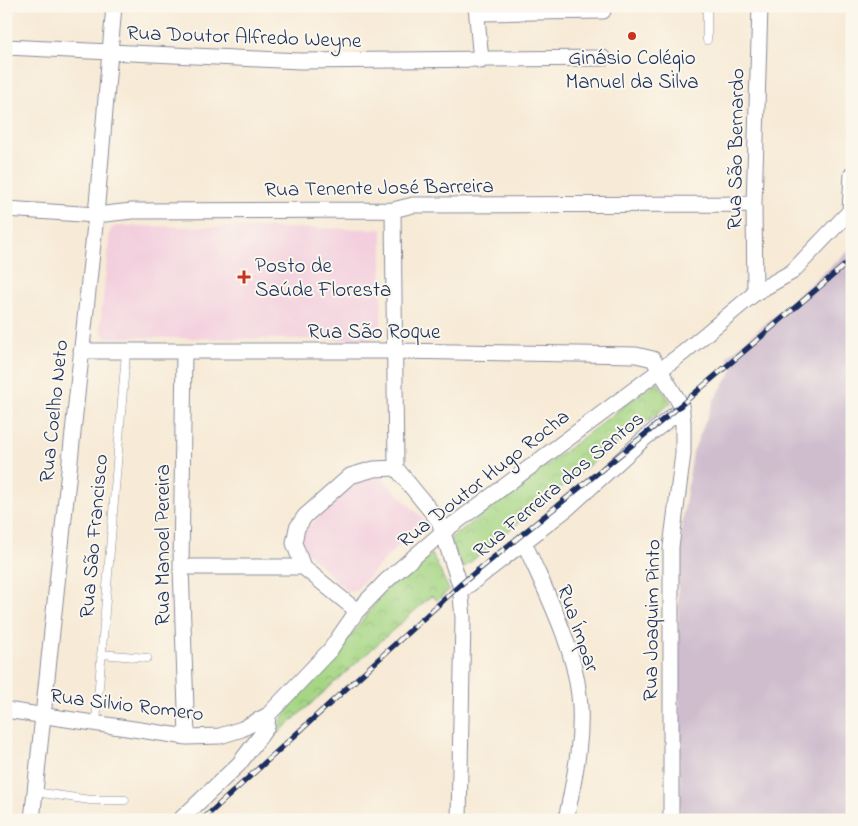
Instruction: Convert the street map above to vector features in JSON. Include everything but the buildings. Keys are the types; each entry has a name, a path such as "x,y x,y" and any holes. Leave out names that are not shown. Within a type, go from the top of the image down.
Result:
{"street":[{"name":"Rua Coelho Neto","path":"32,820 96,215 114,6"},
{"name":"Rua São Bernardo","path":"754,293 754,204 760,6"},
{"path":"481,61 477,10 603,11"},
{"name":"Rua Doutor Alfredo Weyne","path":"6,47 300,61 481,61 603,58"},
{"path":"851,210 852,174"},
{"name":"Rua Tenente José Barreira","path":"6,210 96,215 132,211 393,210 413,205 754,204"},
{"path":"393,210 396,468 440,521 443,532"},
{"name":"Rua Doutor Hugo Rocha","path":"180,820 239,764 267,727 268,715 330,650 357,611 386,581 443,532 660,371 754,293 792,272 851,210"},
{"name":"Rua São Roque","path":"81,350 126,352 395,351 636,355 653,360 660,371"},
{"name":"Rua Manoel Pereira","path":"184,352 181,567 187,737"},
{"path":"660,371 670,384 683,415"},
{"name":"Rua Ferreira dos Santos","path":"461,591 569,507 633,449 683,415"},
{"name":"Rua Joaquim Pinto","path":"671,820 672,547 683,454 683,415"},
{"path":"357,611 303,566 294,542 297,528 306,516 350,476 374,469 396,468"},
{"name":"Rua Ferreira dos Santos","path":"443,532 461,591 463,618 458,820"},
{"name":"Rua Ímpar","path":"524,542 572,659 580,695 580,728 566,820"},
{"path":"181,567 303,566"},
{"name":"Rua Silvio Romero","path":"6,710 187,737 220,736 242,729 268,715"}],"lane":[{"path":"707,6 707,40"},
{"name":"Rua São Francisco","path":"96,723 126,352"},
{"path":"101,654 147,658"},
{"path":"35,792 90,800 125,800"}],"shaded area":[{"name":"Posto de Saúde Floresta","path":"115,226 382,229 381,330 376,336 366,340 105,337 100,329 110,230"},
{"path":"852,248 852,820 680,820 678,585 683,517 693,452 714,400 733,370 727,357"},
{"path":"360,477 363,480 377,477 383,479 423,519 355,591 348,592 299,544 303,539 300,535"}],"green space":[{"path":"657,381 671,403 576,475 462,569 450,539"},
{"path":"432,554 449,590 437,600 431,596 276,735 274,734 292,702 340,650 387,588"}],"railway":[{"path":"202,820 460,585 681,405 852,259"}],"place":[{"name":"Ginásio Colégio Manuel da Silva","path":"632,36"},
{"name":"Posto de Saúde Floresta","path":"244,277"}]}
